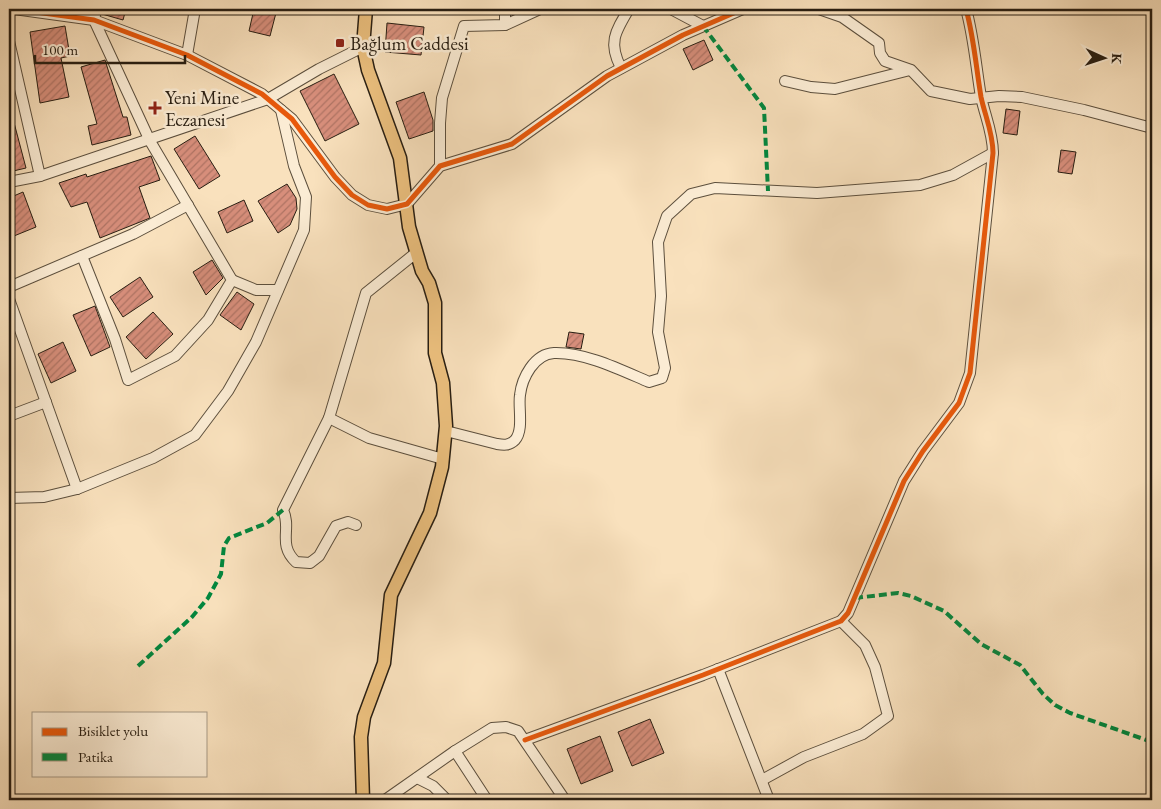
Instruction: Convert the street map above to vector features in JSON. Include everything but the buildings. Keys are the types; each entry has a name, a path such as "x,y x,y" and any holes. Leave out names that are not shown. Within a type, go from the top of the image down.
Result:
{"main road":[{"path":"363,800 362,725 368,702 384,663 390,600 427,522 443,459 446,431 443,383 435,353 435,303 429,283 422,271 418,252 409,227 400,158 368,70 363,46 366,9"}],"street":[{"path":"14,9 94,20 187,56 268,99 292,119 335,177 352,195 368,205 387,209 407,204 440,166 512,144 556,111 621,68 703,26 742,9"},
{"path":"96,9 94,20 150,141 232,280 256,290 278,290"},
{"path":"187,56 195,9"},
{"path":"504,9 505,25"},
{"path":"440,166 442,98 464,26 505,25 540,9"},
{"path":"621,68 614,54 613,45 616,33 629,9"},
{"path":"671,9 703,26"},
{"path":"820,9 842,17 879,43 880,52 888,62 911,70 931,91 970,99 999,96 1022,97 1084,110 1152,128"},
{"path":"524,740 718,669 841,621 852,604 904,482 923,451 955,409 966,389 970,373 993,153 990,127 982,99 973,34 966,9"},
{"path":"9,41 40,176"},
{"path":"9,182 40,176 150,141 268,99 319,68 363,46"},
{"path":"785,81 811,87 835,89 911,70"},
{"path":"9,498 44,497 77,489 153,458 195,435 228,391 256,342 304,230 306,197 294,166 281,110"},
{"path":"446,431 497,444 504,445 512,442 518,436 520,394 526,377 535,361 547,354 554,353 611,364 649,382 662,378 665,368 658,332 661,296 658,242 668,216 691,194 715,188 817,193 920,185 953,175 993,153"},
{"path":"9,286 133,234 188,205"},
{"path":"356,525 348,522 336,526 314,561 301,563 293,559 286,547 286,516 283,510 329,418 366,293 418,252"},
{"path":"82,256 115,339 128,380 175,356 208,320 232,280"},
{"path":"9,299 77,489"},
{"path":"9,416 46,402"},
{"path":"329,418 369,438 443,459"},
{"path":"762,780 804,758 863,734 888,716 875,668 865,645 841,621"},
{"path":"718,669 769,800"},
{"path":"385,800 455,751 492,728 499,727 518,731 565,800"},
{"path":"455,751 487,800"},
{"path":"417,778 433,786 447,800"}],"marked path":[{"path":"703,26 764,108 768,191"},
{"path":"138,666 192,617 208,598 221,574 224,546 229,538 267,523 283,510"},
{"path":"855,598 898,593 911,596 944,611 981,644 1020,665 1043,694 1055,705 1070,713 1152,742"}],"cycle path":[{"path":"14,9 94,20 187,55 262,94 292,119 335,177 352,195 368,205 387,209 407,204 440,166 512,144 607,76 683,35 743,9"},
{"path":"525,740 703,675 841,621 848,613 904,481 923,451 959,403 970,373 993,146 981,97 966,9"}],"place":[{"name":"Bağlum Caddesi","path":"340,43"},
{"name":"Yeni Mine Eczanesi","path":"155,108"}]}
